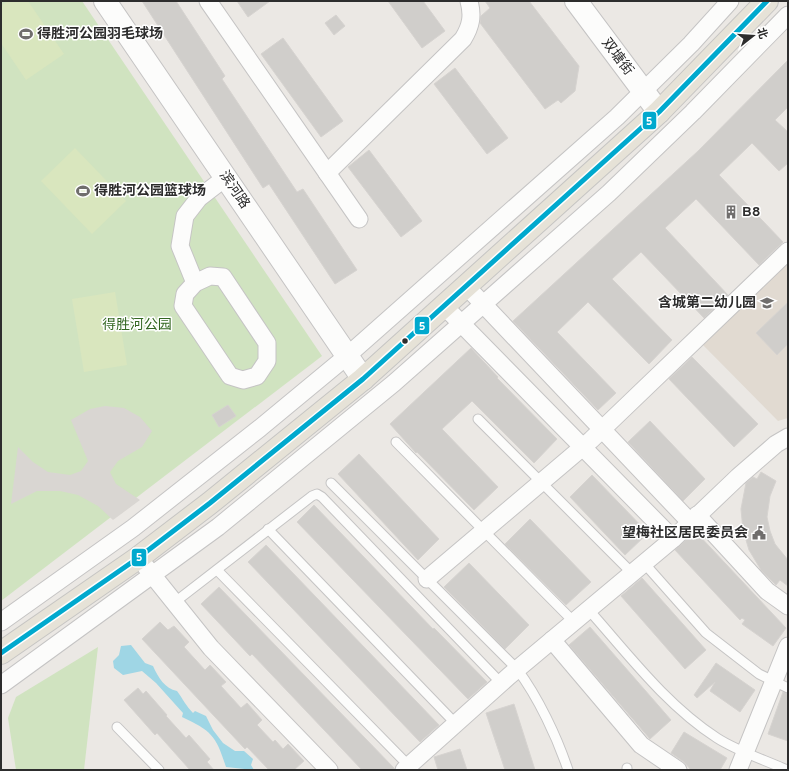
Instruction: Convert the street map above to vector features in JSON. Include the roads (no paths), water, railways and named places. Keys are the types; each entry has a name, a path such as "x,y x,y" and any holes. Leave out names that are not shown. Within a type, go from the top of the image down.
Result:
{"main road":[{"path":"1,653 138,558 210,503 363,379 659,112 767,1"}],"street":[{"name":"滨河路","path":"104,1 363,379"},
{"path":"208,1 359,219"},
{"path":"327,173 463,39 470,28 472,12 469,1"},
{"name":"双塘街","path":"576,1 659,112"},
{"path":"1,622 133,528 260,428 347,356 617,117 691,44 730,1"},
{"path":"1,685 153,576 271,485 394,383 614,187 693,112 788,15"},
{"path":"195,283 180,246 185,216 198,198 225,178"},
{"path":"427,580 602,430 788,250"},
{"path":"210,276 223,277 268,343 267,361 257,376 243,380 230,376 183,306 185,294 195,283 210,276"},
{"path":"466,286 602,430 767,591 788,606"},
{"path":"444,306 672,539"},
{"path":"409,769 501,683 672,539 738,477 776,444 788,437"},
{"path":"138,558 211,648 329,770"},
{"path":"552,640 641,745 678,770"},
{"path":"738,770 745,751 781,685 788,646"}],"lane":[{"path":"478,419 541,482 638,568 706,633 759,674 781,685"},
{"path":"396,442 573,621"},
{"path":"331,483 517,669 528,684 563,754 568,770"},
{"path":"175,602 268,529 312,496 317,494 322,497 501,683"},
{"path":"268,529 456,724"},
{"path":"217,570 409,769"},
{"path":"588,609 662,692 688,717 718,739 787,770"},
{"path":"117,727 159,770"}],"water":[{"path":"131,645 145,663 153,666 165,685 177,691 193,713 195,711 206,716 213,730 223,743 235,751 244,751 253,759 251,765 254,770 226,767 216,741 212,736 200,726 182,717 183,713 156,683 142,671 123,675 114,668 113,661 119,655 121,646"}],"place":[{"name":"得胜河公园羽毛球场","path":"26,34"},
{"name":"得胜河公园篮球场","path":"83,191"},
{"name":"B8","path":"731,212"},
{"name":"含城第二幼儿园","path":"767,303"},
{"name":"望梅社区居民委员会","path":"759,533"}],"park label":[{"name":"得胜河公园","path":"137,325"}]}
